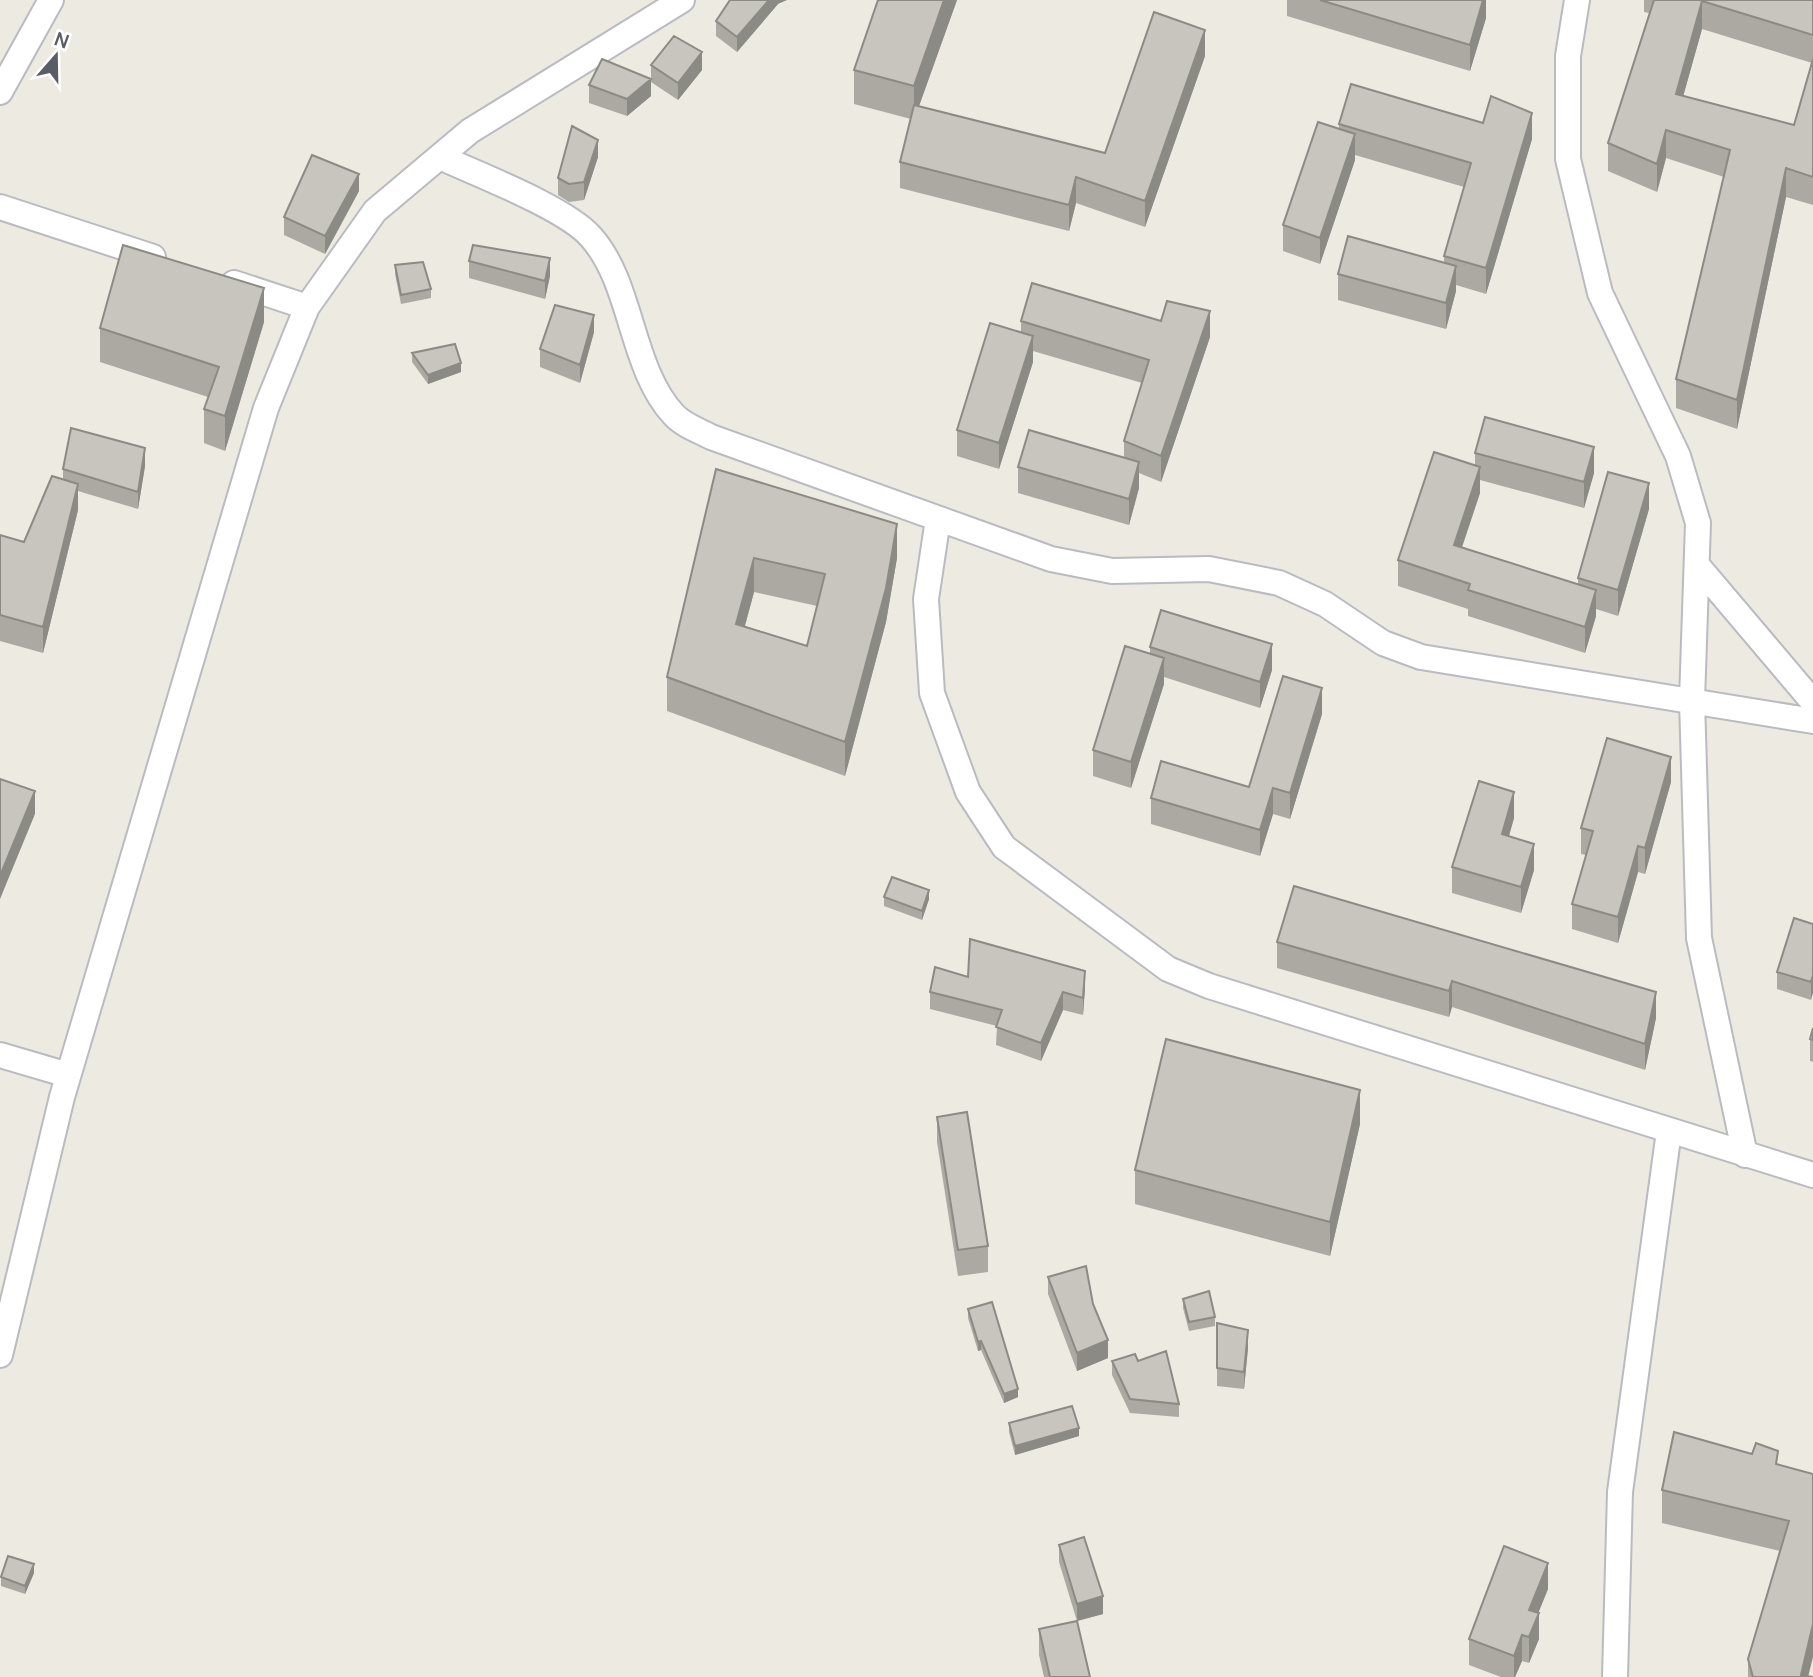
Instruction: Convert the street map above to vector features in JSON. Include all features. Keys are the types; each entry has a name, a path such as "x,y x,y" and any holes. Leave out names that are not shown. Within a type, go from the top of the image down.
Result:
{"street":[{"path":"0,92 51,0"},
{"path":"0,1355 68,1075 266,408 307,307 375,211 470,131 682,0"},
{"path":"1577,0 1568,55 1568,159 1600,293 1678,456 1698,523 1692,700 1699,938 1745,1155"},
{"path":"440,157 565,217 590,236 607,260 656,389 675,417 711,437 1051,559 1112,572 1209,569 1279,583 1325,604 1383,643 1421,657 1520,676 1692,700 1813,721"},
{"path":"0,207 179,265"},
{"path":"217,278 307,307"},
{"path":"938,519 926,600 932,693 968,792 1004,847 1168,969 1209,986 1813,1175"},
{"path":"1697,565 1813,702"},
{"path":"0,1055 68,1075"},
{"path":"1615,1677 1620,1492 1669,1131"}],"building":[{"path":"730,0 769,0 737,37 716,21"},
{"path":"878,0 944,0 914,86 854,70"},
{"path":"1320,0 1483,0 1470,45"},
{"path":"1654,0 1813,0 1813,35 1702,1 1676,94 1794,125 1813,59 1813,177 1786,168 1737,400 1676,379 1730,150 1666,130 1657,164 1608,143"},
{"path":"1154,12 1205,30 1145,201 1076,177 1069,205 900,162 914,105 1105,153"},
{"path":"674,36 702,52 678,83 651,65"},
{"path":"602,59 651,79 627,99 589,85"},
{"path":"1351,84 1483,123 1491,96 1532,113 1486,268 1444,256 1471,163 1339,124"},
{"path":"1318,122 1355,134 1320,238 1283,225"},
{"path":"572,126 598,140 584,182 569,184 558,178"},
{"path":"312,155 359,174 325,236 284,217"},
{"path":"1348,236 1456,266 1446,303 1338,274"},
{"path":"123,245 264,288 225,416 204,409 219,367 100,328"},
{"path":"473,245 550,258 545,281 469,261"},
{"path":"423,262 431,289 401,295 395,265"},
{"path":"1032,283 1161,321 1167,301 1210,311 1161,456 1124,441 1149,360 1021,321"},
{"path":"555,305 594,315 580,365 540,349"},
{"path":"990,323 1033,336 999,443 957,430"},
{"path":"455,344 461,363 428,375 412,353"},
{"path":"1485,417 1594,447 1584,482 1475,453"},
{"path":"71,428 145,448 138,492 63,469"},
{"path":"1029,430 1139,462 1129,499 1018,467"},
{"path":"1434,452 1480,467 1454,545 1596,590 1585,627 1468,590 1470,584 1398,560"},
{"path":"716,469 897,524 886,588 845,742 667,677","holes":["754,558 825,574 807,646 736,624"]},
{"path":"1608,472 1649,483 1618,590 1578,578"},
{"path":"52,476 78,484 43,627 0,615 0,535 24,542"},
{"path":"1161,610 1272,644 1260,682 1150,647"},
{"path":"1125,646 1164,658 1131,762 1093,750"},
{"path":"1283,676 1322,688 1290,793 1273,788 1260,830 1151,798 1161,761 1249,787"},
{"path":"1607,738 1671,757 1645,848 1638,846 1618,917 1572,904 1593,831 1581,828"},
{"path":"0,779 35,791 0,876"},
{"path":"1479,781 1514,792 1502,834 1534,844 1521,887 1452,867"},
{"path":"892,877 929,890 922,911 884,897"},
{"path":"1294,886 1656,992 1645,1044 1452,981 1449,991 1277,942"},
{"path":"1794,918 1813,924 1811,982 1777,972"},
{"path":"970,939 1085,971 1083,998 1063,992 1041,1043 996,1027 1002,1010 930,992 935,967 968,977"},
{"path":"1166,1039 1360,1090 1330,1222 1135,1170"},
{"path":"967,1112 988,1246 958,1250 937,1117"},
{"path":"1086,1266 1093,1304 1108,1340 1077,1353 1048,1277"},
{"path":"1209,1291 1215,1317 1189,1322 1183,1299"},
{"path":"992,1302 1018,1389 1004,1394 981,1341 978,1342 968,1309"},
{"path":"1217,1323 1248,1330 1244,1372 1217,1368"},
{"path":"1166,1351 1179,1404 1130,1399 1112,1361 1135,1354 1138,1361"},
{"path":"1072,1406 1079,1428 1015,1446 1009,1423"},
{"path":"1674,1432 1752,1454 1756,1443 1778,1451 1776,1464 1813,1474 1813,1624 1801,1675 1813,1677 1753,1677 1748,1659 1789,1521 1662,1490"},
{"path":"1084,1537 1103,1596 1077,1604 1059,1545"},
{"path":"1504,1546 1548,1563 1529,1610 1539,1613 1529,1637 1522,1635 1514,1656 1469,1639"},
{"path":"8,1556 34,1564 25,1586 1,1577"},
{"path":"1077,1621 1090,1677 1050,1677 1039,1629"}]}
